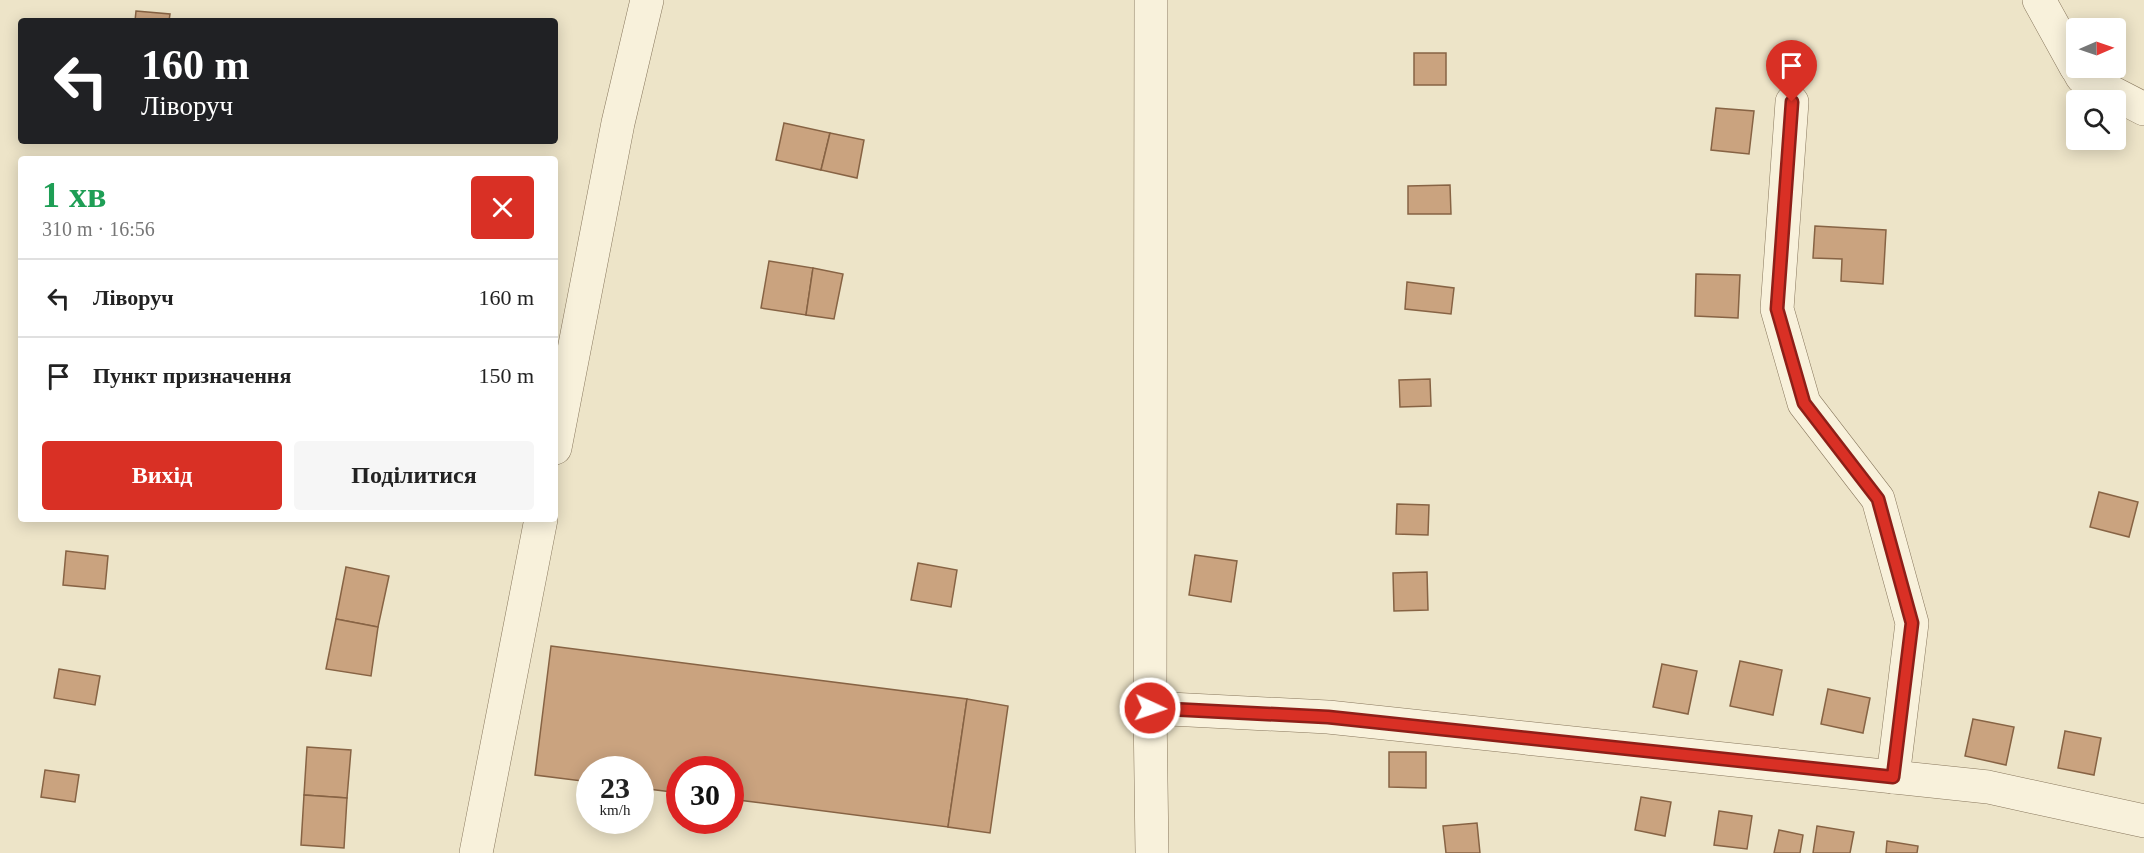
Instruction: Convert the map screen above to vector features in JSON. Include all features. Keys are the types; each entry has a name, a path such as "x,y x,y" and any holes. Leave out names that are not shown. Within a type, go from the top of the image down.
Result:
{"street":[{"path":"558,433 618,123 647,0"},
{"path":"1151,0 1150,708 1152,853"},
{"path":"2039,0 2066,49"},
{"path":"2084,78 2144,109"},
{"path":"1792,102 1777,309 1804,403 1878,499 1912,623 1893,777"},
{"path":"476,853 540,522"},
{"path":"1150,708 1328,717 1988,787 2144,820"}],"building":[{"path":"136,11 170,14 169,18 135,18"},
{"path":"1414,53 1446,53 1446,85 1414,85"},
{"path":"1716,108 1754,111 1749,154 1711,150"},
{"path":"784,123 830,133 821,170 776,160"},
{"path":"830,133 864,140 857,178 821,170"},
{"path":"1450,185 1451,214 1408,214 1408,186"},
{"path":"1815,226 1886,230 1883,284 1841,281 1842,259 1813,258"},
{"path":"769,261 813,268 806,315 761,308"},
{"path":"813,268 843,274 834,319 806,315"},
{"path":"1696,274 1740,275 1738,318 1695,316"},
{"path":"1407,282 1454,288 1451,314 1405,309"},
{"path":"1430,379 1431,406 1400,407 1399,380"},
{"path":"2099,492 2138,502 2129,537 2090,527"},
{"path":"1397,504 1429,505 1428,535 1396,534"},
{"path":"66,551 108,556 105,589 63,585"},
{"path":"1195,555 1237,561 1231,602 1189,595"},
{"path":"918,563 957,570 951,607 911,600"},
{"path":"346,567 389,576 378,627 336,619"},
{"path":"1427,572 1428,610 1394,611 1393,573"},
{"path":"336,619 378,627 371,676 326,669"},
{"path":"551,646 967,699 948,827 744,801 744,756 666,756 666,791 654,790 654,756 576,756 576,780 535,775"},
{"path":"1740,661 1782,670 1773,715 1730,706"},
{"path":"1662,664 1697,671 1688,714 1653,707"},
{"path":"59,669 100,676 95,705 54,698"},
{"path":"1828,689 1870,698 1863,733 1821,724"},
{"path":"967,699 1008,706 990,833 948,827"},
{"path":"1973,719 2014,727 2006,765 1965,756"},
{"path":"2065,731 2101,738 2094,775 2058,768"},
{"path":"307,747 351,750 347,798 304,795"},
{"path":"1389,752 1426,752 1426,788 1389,787"},
{"path":"45,770 79,775 75,802 41,797"},
{"path":"304,795 347,798 344,848 301,845"},
{"path":"1641,797 1671,802 1665,836 1635,830"},
{"path":"1719,811 1752,816 1747,849 1714,845"},
{"path":"1477,823 1480,853 1446,853 1443,826"},
{"path":"1817,826 1854,832 1850,853 1813,853"},
{"path":"1779,830 1803,835 1800,853 1774,853"},
{"path":"1887,841 1918,846 1917,853 1886,853"}],"route":[{"path":"1150,708 1328,717 1893,777 1912,623 1878,499 1804,403 1777,309 1792,102"}]}
